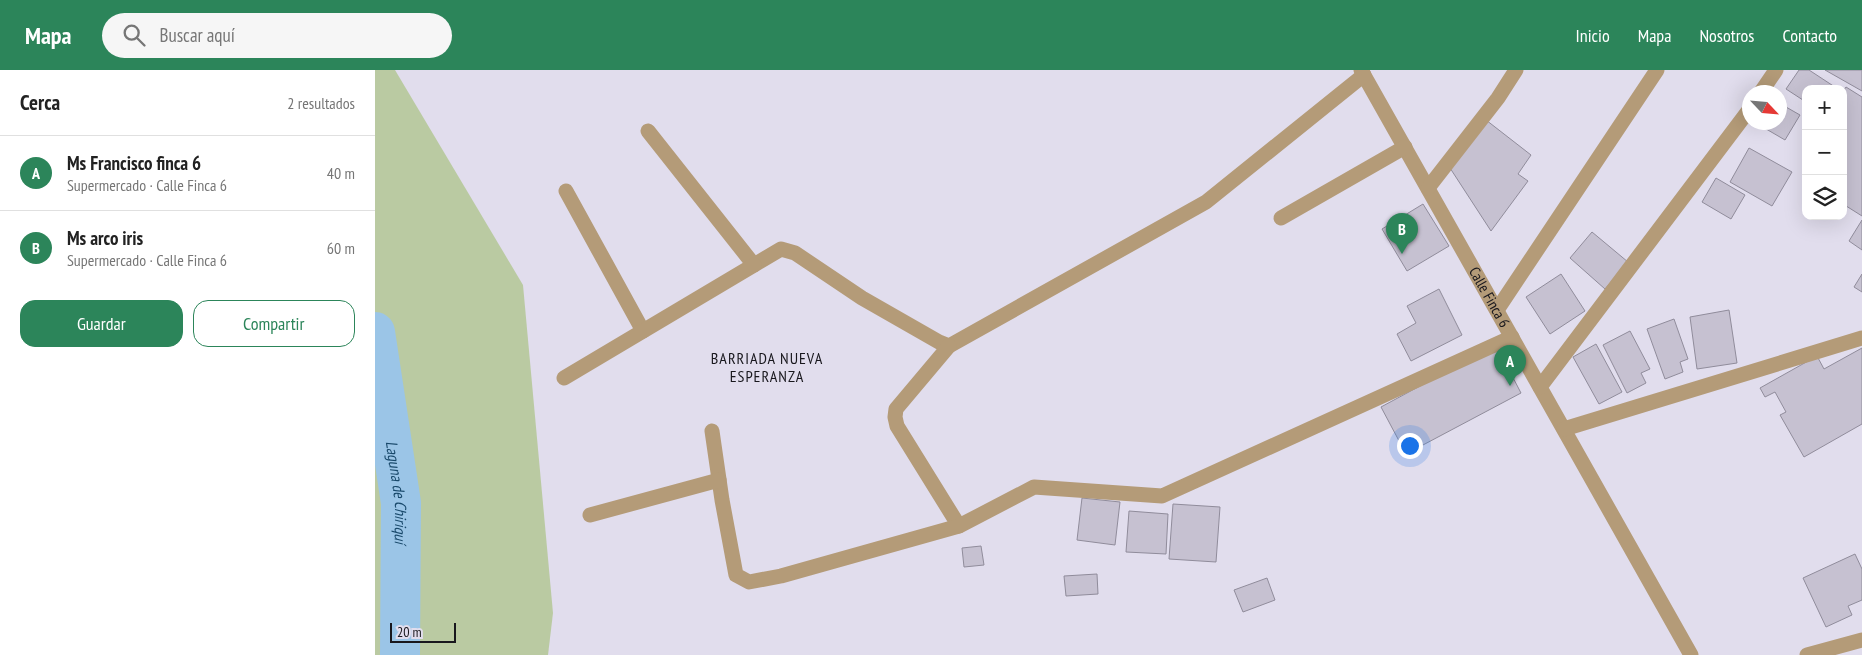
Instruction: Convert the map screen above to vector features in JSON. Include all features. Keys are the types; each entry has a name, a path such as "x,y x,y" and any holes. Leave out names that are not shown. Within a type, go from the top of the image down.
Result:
{"street":[{"path":"1428,188 1498,98 1516,70"},
{"path":"1497,310 1657,70"},
{"path":"1766,85 1777,70"},
{"path":"959,526 897,426 895,417 896,409 949,346 1205,202 1362,72"},
{"name":"Calle Finca 6","path":"1362,72 1691,655"},
{"path":"1540,387 1742,119"},
{"path":"649,131 754,265"},
{"path":"1281,218 1405,147"},
{"path":"566,191 643,331"},
{"path":"564,378 781,249 795,253 862,298 949,346"},
{"path":"712,431 736,575 749,582 781,576 959,526 1034,487 1162,496 1512,337"},
{"path":"1564,429 1862,338"},
{"path":"590,515 719,480"},
{"path":"1807,655 1862,640"}],"green space":[{"path":"375,70 395,70 523,285 553,613 548,655 375,655"}],"building":[{"path":"1799,70 1809,70 1832,85 1802,85 1802,99 1787,90"},
{"path":"1825,70 1862,70 1862,91"},
{"path":"1847,88 1862,97 1862,216 1847,207"},
{"path":"1787,108 1800,115 1785,140 1768,130 1787,130"},
{"path":"1486,120 1531,155 1518,174 1528,181 1491,231 1450,168"},
{"path":"1749,148 1792,172 1772,206 1730,182"},
{"path":"1716,178 1745,195 1731,219 1702,202"},
{"path":"1423,204 1449,246 1407,271 1382,229"},
{"path":"1862,220 1862,250 1849,241"},
{"path":"1592,232 1628,262 1605,289 1570,258"},
{"path":"1561,274 1585,311 1550,334 1526,297"},
{"path":"1862,274 1862,292 1854,287"},
{"path":"1439,289 1462,335 1411,361 1397,334 1416,323 1407,306"},
{"path":"1729,310 1737,363 1697,369 1690,317"},
{"path":"1674,319 1688,359 1680,362 1683,372 1665,379 1647,329"},
{"path":"1630,331 1650,369 1641,373 1646,383 1627,393 1603,345"},
{"path":"1596,344 1622,392 1599,404 1573,357"},
{"path":"1496,345 1521,393 1406,454 1381,407"},
{"path":"1862,348 1862,424 1804,457 1780,415 1786,412 1775,392 1765,397 1760,388 1817,356 1824,369"},
{"path":"1082,498 1120,502 1115,545 1077,540"},
{"path":"1173,504 1220,507 1216,562 1169,559"},
{"path":"1129,511 1168,514 1166,554 1126,552"},
{"path":"981,546 984,565 964,567 962,548"},
{"path":"1855,554 1862,569 1862,600 1848,606 1852,615 1826,627 1803,578"},
{"path":"1097,574 1098,594 1066,596 1064,576"},
{"path":"1267,578 1275,600 1243,612 1234,590"}],"waterway":[{"name":"Laguna de Chiriquí","path":"375,332 401,503 400,655"}],"place":[{"name":"Ms arco iris","path":"1402,254"},
{"name":"Ms Francisco finca 6","path":"1510,386"}],"district":[{"name":"BARRIADA NUEVA ESPERANZA","path":"767,367"}]}
